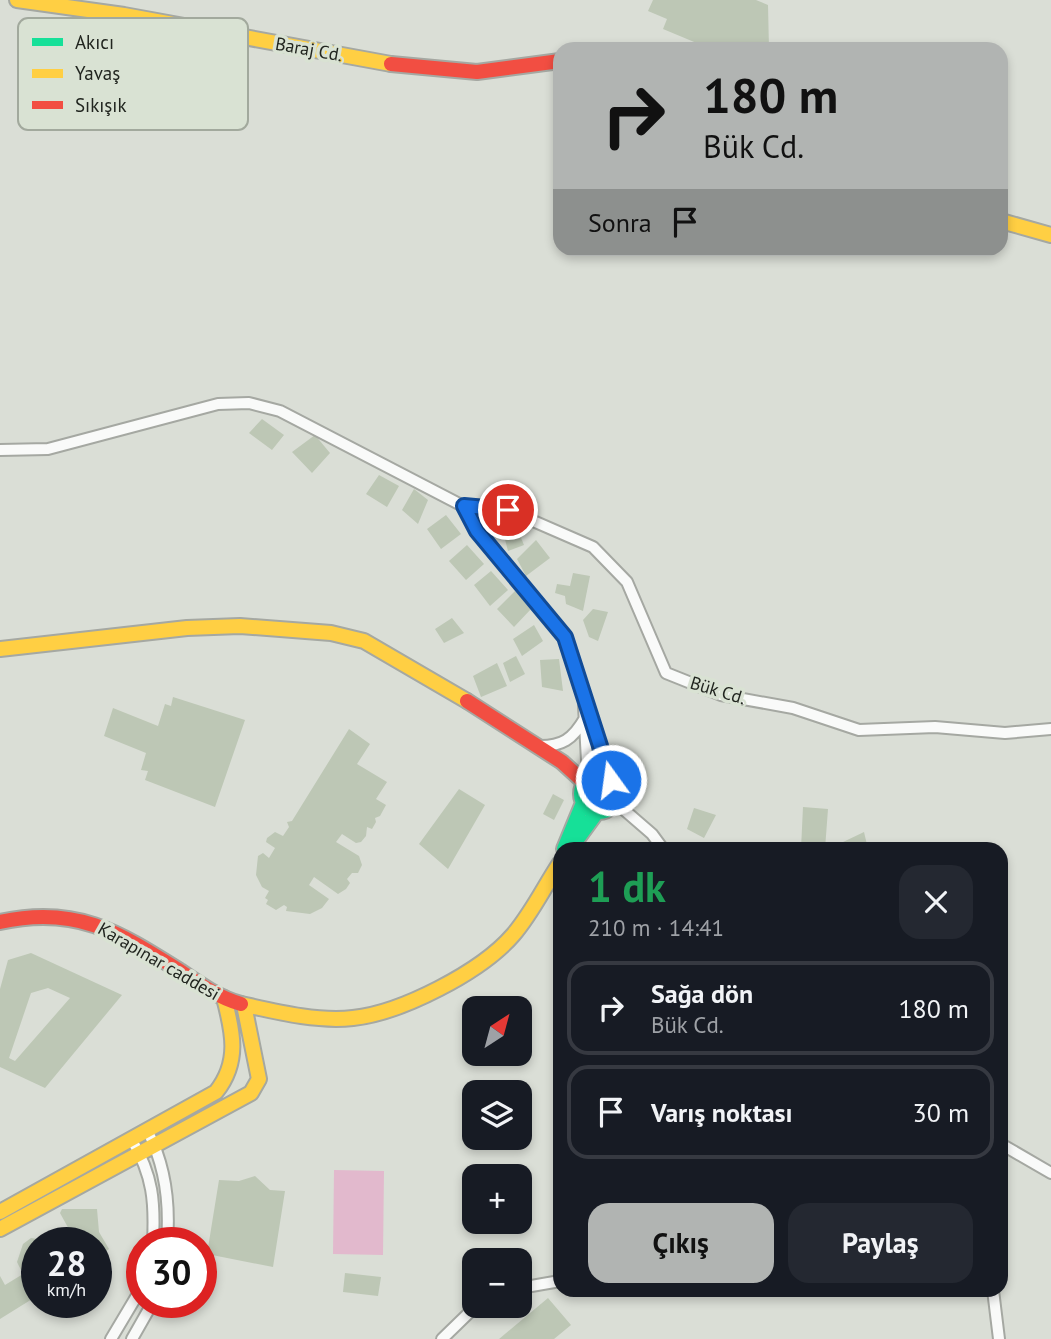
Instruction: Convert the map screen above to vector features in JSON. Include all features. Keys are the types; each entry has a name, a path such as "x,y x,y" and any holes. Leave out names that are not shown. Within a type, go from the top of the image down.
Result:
{"street":[{"name":"Baraj Cd.","path":"18,0 140,18"},
{"name":"Baraj Cd.","path":"248,38 414,68 477,72 553,62"},
{"path":"1008,223 1051,235"},
{"path":"0,450 48,449 218,404 249,403 280,411 464,506 477,531 565,637 611,780 617,791 615,803 607,810 597,812 575,842"},
{"name":"Bük Cd.","path":"464,506 508,510 593,547 627,582 666,673 721,695 793,708 859,730 936,727 1005,733 1051,729"},
{"path":"0,649 240,626 331,633 364,641 418,670 569,768 597,812"},
{"path":"566,842 584,789 583,690"},
{"path":"537,746 552,747 566,742 576,734 585,718"},
{"path":"584,789 600,775 611,780"},
{"path":"615,803 658,842"},
{"name":"Karapınar caddesi","path":"0,922 19,916 42,915 97,923 171,964 224,998 244,1005 314,1018 366,1016 428,992 504,945 553,871"},
{"path":"0,1229 141,1154 151,1138 216,1092 227,1081 235,1051 224,998"},
{"path":"0,1212 132,1140 151,1138 246,1097 255,1088 258,1079 244,1005"},
{"path":"151,1138 163,1170 170,1210 168,1227"},
{"path":"132,1140 141,1154 151,1182 152,1227"},
{"path":"1008,1148 1051,1173"},
{"path":"532,1286 553,1282"},
{"path":"994,1297 999,1339"},
{"path":"111,1339 126,1314"},
{"path":"132,1339 144,1318"},
{"path":"442,1339 464,1318"}],"shaded area":[{"path":"334,1170 384,1171 383,1255 333,1254"}],"building":[{"path":"653,0 756,0 768,5 769,42 694,42 663,29 667,19 648,11"},
{"path":"262,419 284,435 272,450 249,433"},
{"path":"315,435 330,453 312,473 292,452"},
{"path":"379,475 399,486 387,507 366,494"},
{"path":"414,489 428,500 418,524 402,510"},
{"path":"446,515 461,534 441,549 427,529"},
{"path":"515,523 524,545 508,551 502,528"},
{"path":"536,540 550,558 526,576 517,559"},
{"path":"467,545 484,564 466,580 449,561"},
{"path":"491,571 508,590 490,606 474,585"},
{"path":"573,573 590,576 583,611 566,604 565,596 555,593 557,584 570,586"},
{"path":"515,591 531,609 514,627 497,609"},
{"path":"593,609 608,612 598,641 589,637 583,620"},
{"path":"452,618 464,633 444,643 435,629"},
{"path":"534,625 543,641 522,656 513,639"},
{"path":"516,656 525,674 510,682 503,663"},
{"path":"559,659 563,691 542,687 540,660"},
{"path":"497,663 507,686 481,697 473,676"},
{"path":"173,697 245,720 215,807 145,780 148,771 141,770 146,753 104,736 113,708 158,726 165,704 171,706"},
{"path":"349,729 370,744 357,764 387,782 376,799 386,805 380,816 375,818 372,829 367,827 366,836 361,842 356,843 342,834 336,842 359,856 362,865 358,873 352,873 347,879 350,883 346,889 338,894 314,877 309,885 329,899 322,908 310,914 286,911 287,907 284,905 276,910 266,904 268,900 265,898 269,891 262,887 256,875 258,856 263,853 269,858 275,848 266,842 267,838 275,832 283,836 289,827 287,822 292,821"},
{"path":"459,789 485,805 448,869 419,844"},
{"path":"553,794 564,800 554,820 543,814"},
{"path":"803,807 828,809 826,842 801,842"},
{"path":"694,808 716,815 704,838 687,829"},
{"path":"864,832 866,842 843,842"},
{"path":"31,953 122,995 45,1088 0,1067 0,989 8,960","holes":["48,988 70,998 15,1061 9,1058 31,993"]},
{"path":"255,1176 270,1190 285,1191 273,1267 217,1256 217,1227 211,1227 219,1180 239,1181"},
{"path":"62,1209 97,1209 99,1227 68,1227 60,1213"},
{"path":"21,1250 21,1270 17,1262"},
{"path":"345,1273 381,1277 378,1296 343,1292"},
{"path":"21,1275 21,1306 0,1319 0,1276 5,1285"},
{"path":"548,1298 571,1325 554,1339 499,1339 524,1318 532,1318 532,1311"}],"traffic: fast":[{"path":"599,776 612,781 617,794 612,807 599,812 586,807 581,794 586,781 599,776"},
{"path":"567,842 583,803"},
{"path":"575,842 597,812"}],"traffic: slow":[{"path":"17,0 140,18"},
{"path":"248,38 391,64"},
{"path":"1008,223 1051,235"},
{"path":"0,649 187,628 240,626 331,633 364,641 467,701"},
{"path":"241,1004 297,1016 339,1019 372,1015 416,999 461,976 499,949 526,918 553,874"},
{"path":"0,1212 216,1092 224,1081 231,1058 232,1035 224,998"},
{"path":"0,1229 251,1093 259,1079 244,1005"}],"traffic: jam":[{"path":"391,64 477,72 553,62"},
{"path":"467,701 562,762 584,782"},
{"path":"0,922 51,917 95,926 116,934 217,994 241,1004"}],"route":[{"path":"508,510 464,506 477,531 565,637 604,749 611,780"}]}
